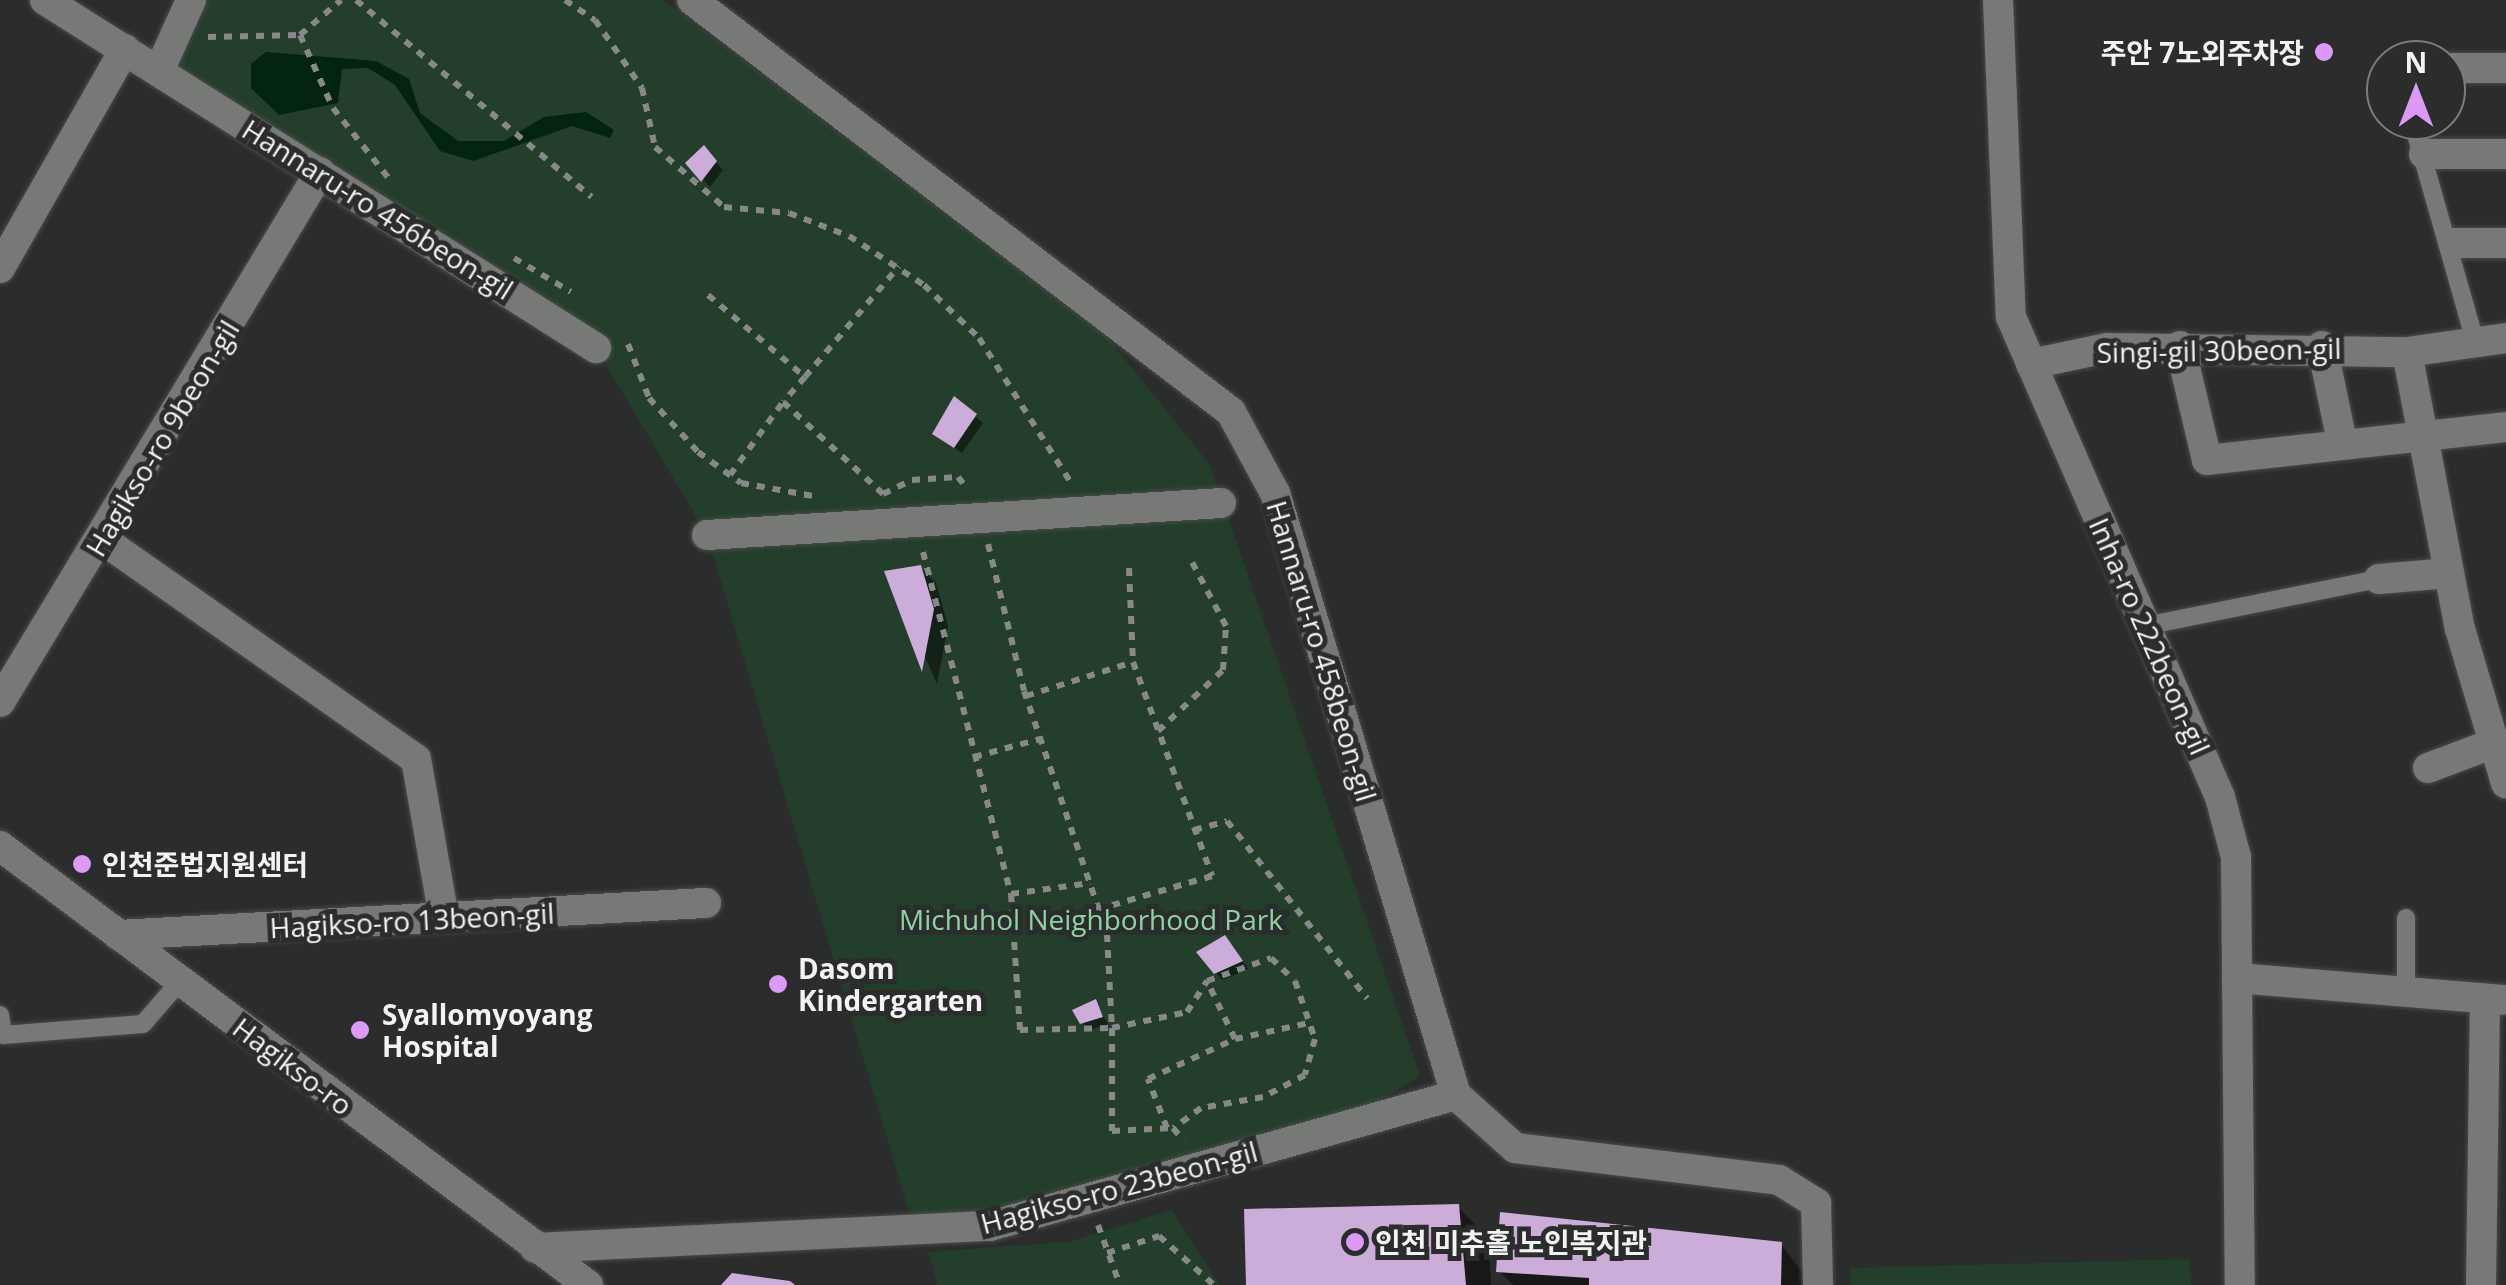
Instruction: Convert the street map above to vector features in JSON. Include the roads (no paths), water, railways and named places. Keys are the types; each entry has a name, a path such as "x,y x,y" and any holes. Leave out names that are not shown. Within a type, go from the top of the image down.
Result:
{"street":[{"name":"Hannaru-ro 456beon-gil","path":"44,0 596,348"},
{"path":"158,71 191,0"},
{"name":"Hannaru-ro 458beon-gil","path":"692,0 1231,412 1275,493 1456,1095"},
{"name":"Inha-ro 222beon-gil","path":"1998,0 2011,318 2228,827 2237,978 2240,1285"},
{"path":"0,268 125,49"},
{"path":"2466,68 2506,68"},
{"path":"2424,154 2506,154"},
{"name":"Hagikso-ro 9beon-gil","path":"0,702 103,540 320,172"},
{"path":"2454,244 2506,243"},
{"name":"Singi-gil 30beon-gil","path":"2031,364 2180,346 2322,346 2407,352 2506,338"},
{"path":"2180,346 2207,460 2342,442 2425,441 2506,427"},
{"path":"2322,346 2342,442"},
{"path":"2407,352 2449,573 2492,744 2505,779"},
{"path":"707,535 912,517 1090,514 1221,502"},
{"path":"103,540 416,759 444,918"},
{"path":"2379,579 2449,573"},
{"path":"2428,768 2492,744"},
{"name":"Hagikso-ro","path":"0,846 588,1285"},
{"name":"Hagikso-ro 13beon-gil","path":"118,935 706,902"},
{"path":"2237,978 2406,986 2496,1000 2495,1162 2482,1285"},
{"path":"1456,1095 1515,1148 1778,1180 1816,1203 1818,1285"},
{"name":"Hagikso-ro 23beon-gil","path":"535,1248 990,1226 1456,1095"}],"lane":[{"path":"2419,140 2454,244 2475,341"},
{"path":"2145,626 2379,579"},
{"path":"2406,918 2406,986"},
{"path":"0,1015 3,1035 144,1024 180,981"}],"place":[{"name":"주안 7노외주차장","path":"2324,52"},
{"name":"인천준법지원센터","path":"82,864"},
{"name":"Dasom Kindergarten","path":"778,984"},
{"name":"Syallomyoyang Hospital","path":"360,1030"},
{"name":"인천 미추홀 노인복지관","path":"1355,1242"}],"park label":[{"name":"Michuhol Neighborhood Park","path":"1091,919"}]}
